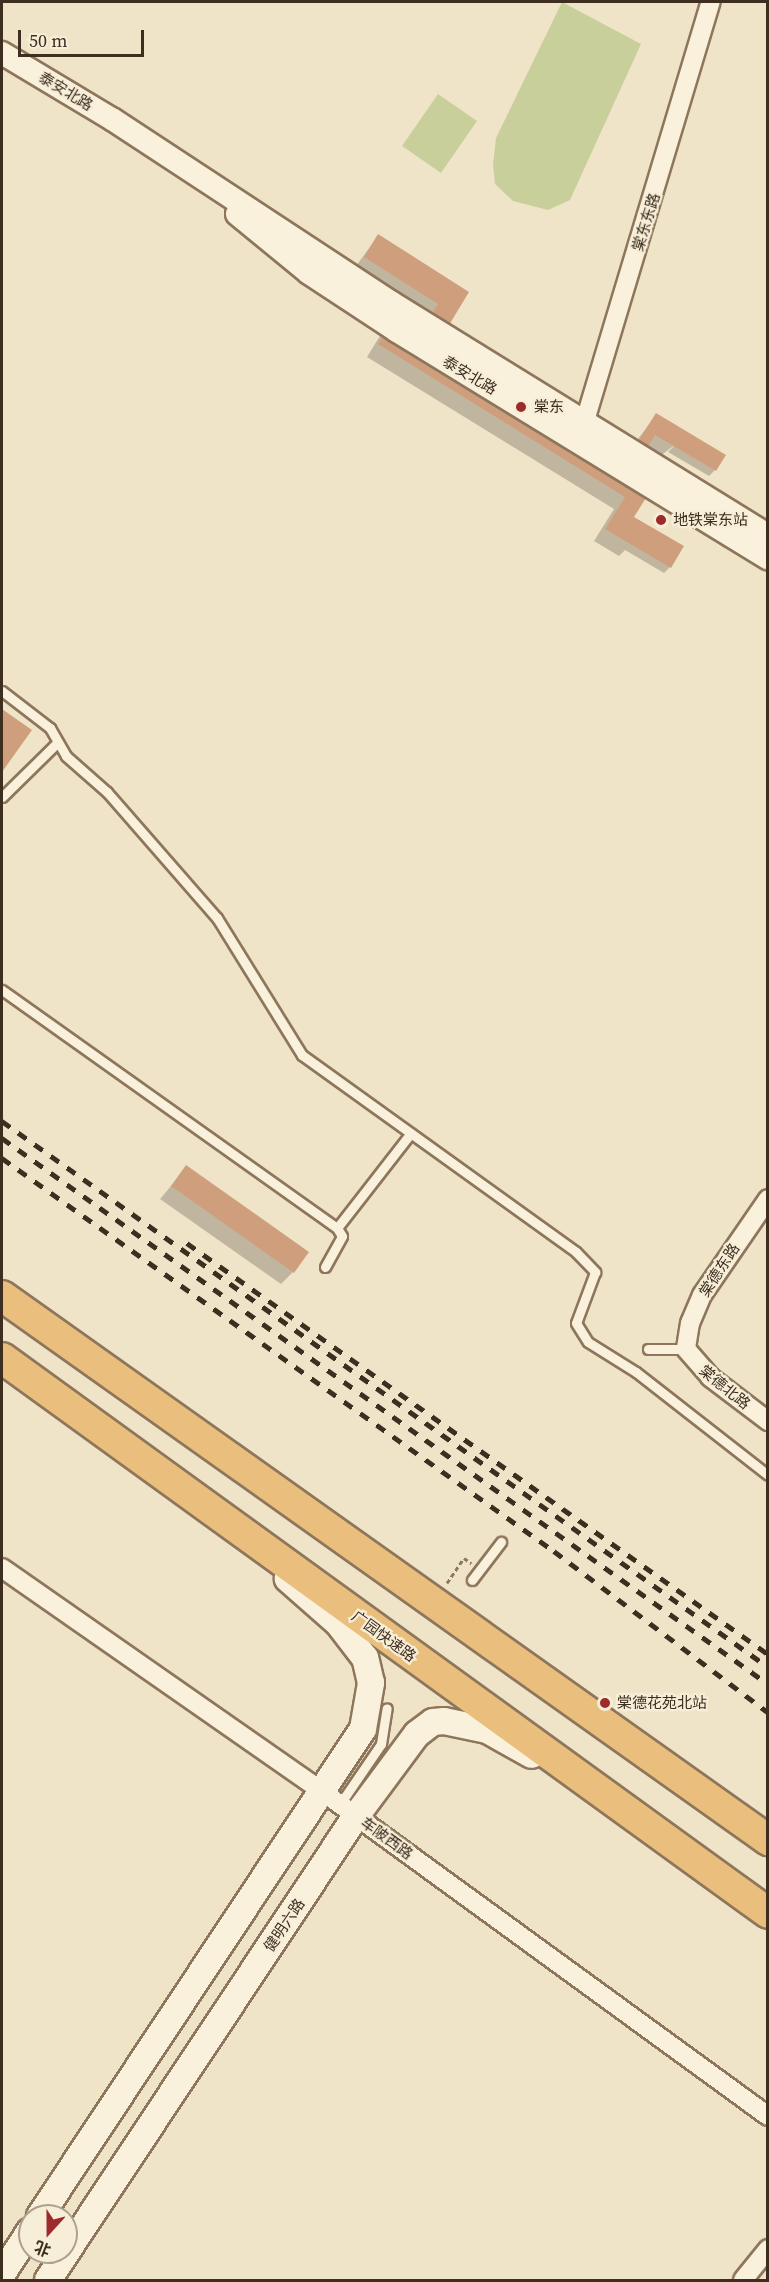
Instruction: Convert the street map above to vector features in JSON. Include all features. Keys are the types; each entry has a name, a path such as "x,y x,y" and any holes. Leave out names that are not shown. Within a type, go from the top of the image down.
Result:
{"highway":[{"path":"2,1296 768,1840"},
{"name":"广园快速路","path":"2,1358 591,1788 768,1913"},
{"path":"2,1374 55,1398"}],"main road":[{"name":"健明六路","path":"48,2280 340,1804 363,1729 371,1683 365,1658 338,1623 239,1531"},
{"name":"健明六路","path":"49,2204 340,1804 417,1734 433,1722 444,1720 487,1730 591,1788"},
{"path":"2,2274 18,2250"}],"street":[{"name":"棠东东路","path":"582,431 711,2"},
{"name":"泰安北路","path":"2,53 190,170 392,303 768,558"},
{"name":"泰安北路","path":"582,431 768,534"},
{"name":"棠德东路","path":"686,1349 690,1323 702,1295 768,1198"},
{"name":"棠德北路","path":"686,1349 710,1377 768,1420"},
{"name":"车陂西路","path":"2,1568 340,1804 768,2116"},
{"path":"743,2280 768,2249"}],"lane":[{"path":"2,691 50,728 66,756 107,792 217,918 303,1055 576,1252 595,1272 576,1323 588,1342 636,1372 768,1475"},
{"path":"2,797 58,742"},
{"path":"2,990 337,1228 342,1236 325,1267"},
{"path":"337,1228 411,1133"},
{"path":"648,1349 686,1349"},
{"path":"472,1580 501,1542"},
{"path":"340,1804 381,1744 387,1708"}],"path":[{"path":"447,1583 464,1558 480,1570"}],"green space":[{"path":"562,2 641,44 570,200 548,210 513,201 495,184 493,165 496,138"},
{"path":"438,94 477,121 441,173 402,146"}],"building":[{"name":"棠东","path":"378,234 469,292 443,335 632,451 656,413 726,455 716,471 655,435 641,457 663,471 634,517 684,546 671,568 605,529 625,497 378,344 400,307 426,323 438,304 364,257"},
{"path":"2,709 32,730 2,772"},
{"path":"186,1165 309,1252 294,1273 171,1186"}],"railway":[{"path":"2,1121 768,1667"},
{"path":"2,1138 768,1684"},
{"path":"2,1158 554,1551 768,1712"},
{"path":"187,1243 768,1654"}],"place":[{"name":"棠东","path":"521,407"},
{"name":"地铁棠东站","path":"661,520"},
{"name":"棠德花苑北站","path":"605,1703"}]}
